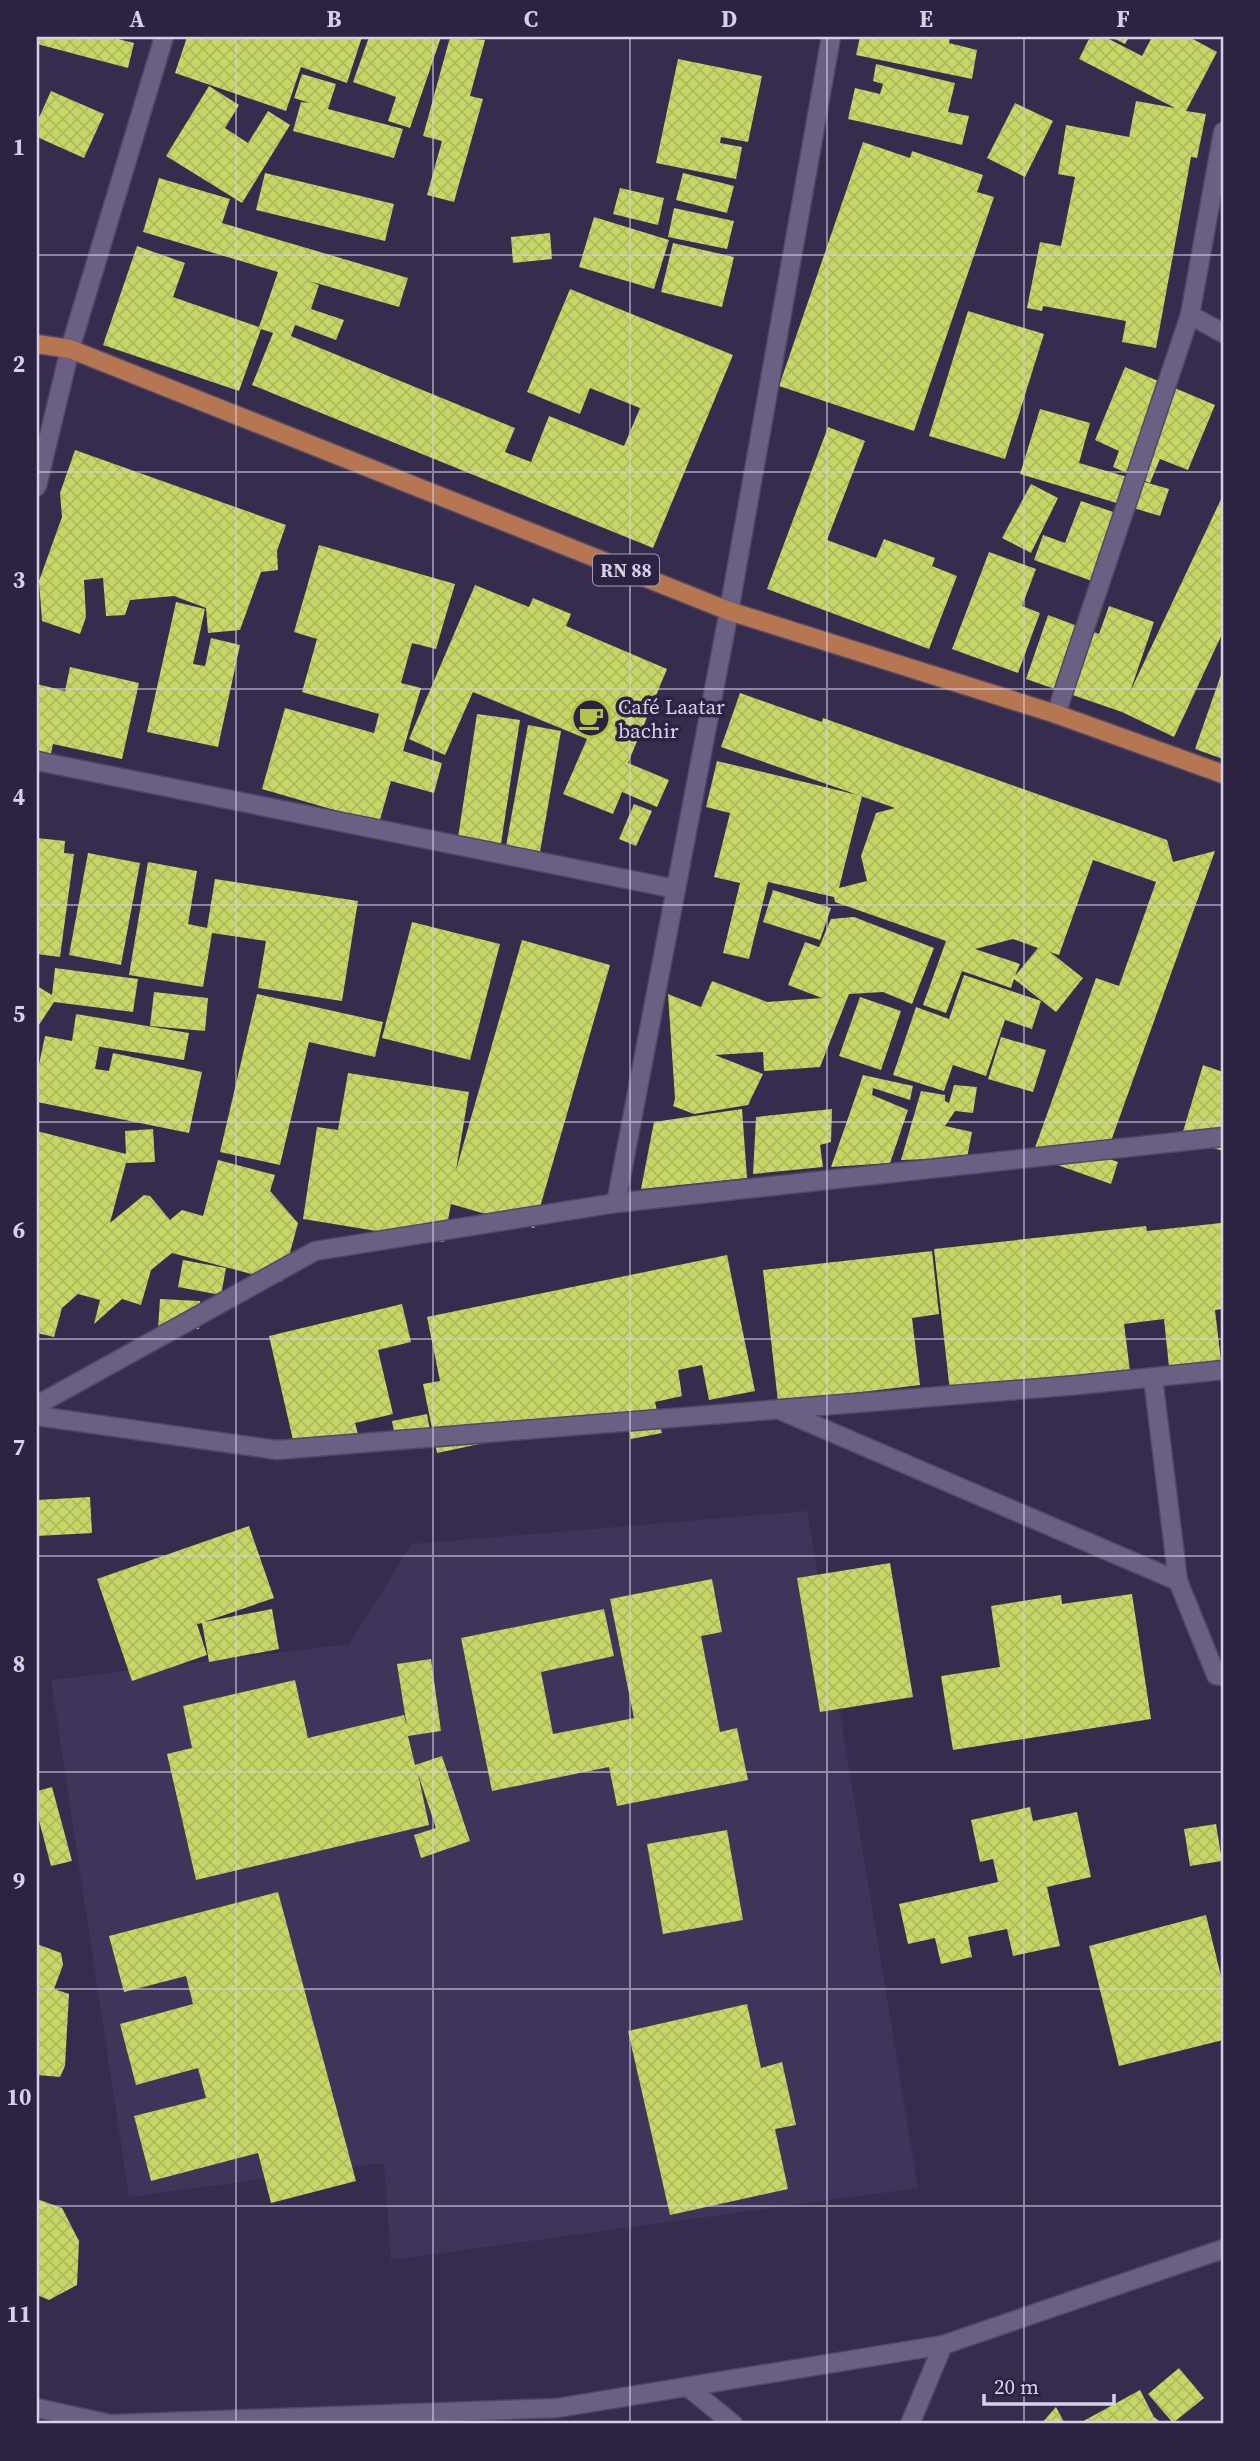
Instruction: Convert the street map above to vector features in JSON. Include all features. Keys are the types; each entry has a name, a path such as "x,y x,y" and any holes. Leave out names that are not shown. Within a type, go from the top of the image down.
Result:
{"main road":[{"name":"RN 88","path":"37,344 70,349 729,611 1056,714 1223,774"}],"street":[{"path":"37,486 70,349 164,37"},
{"path":"616,1203 729,611 831,37"},
{"path":"1056,714 1190,315 1223,132"},
{"path":"1190,315 1223,332"},
{"path":"37,761 676,889"},
{"path":"37,1405 315,1251 616,1203 1223,1138"},
{"path":"37,1416 277,1450 1223,1370"},
{"path":"1153,1378 1178,1581 1216,1675 1223,1676"},
{"path":"779,1409 1178,1581"},
{"path":"37,2408 112,2424 557,2408 943,2345 1223,2249"},
{"path":"910,2424 943,2345"},
{"path":"688,2387 733,2424"}],"shaded area":[{"path":"807,1511 918,2188 391,2260 384,2163 129,2197 51,1680 349,1644 412,1544"}],"building":[{"path":"37,37 110,37 134,43 128,68 37,44"},
{"path":"187,37 362,37 347,83 301,67 286,111 175,73"},
{"path":"369,37 441,37 410,128 388,121 396,97 353,82"},
{"path":"450,37 485,40 470,96 483,99 454,202 427,195 442,141 423,136"},
{"path":"860,37 950,37 949,43 977,50 972,79 856,55"},
{"path":"1090,37 1105,37 1142,56 1152,37 1189,37 1217,52 1186,111 1206,114 1197,158 1191,157 1156,348 1122,342 1126,321 1043,306 1042,311 1027,308 1040,242 1061,246 1075,177 1058,174 1066,125 1129,137 1136,101 1175,108 1079,59"},
{"path":"1111,37 1129,37 1125,44"},
{"path":"678,59 762,76 748,142 721,137 720,143 742,147 736,179 656,163"},
{"path":"876,64 955,83 948,112 969,116 962,145 848,119 855,88 880,94 883,84 873,81"},
{"path":"302,74 336,84 328,109 403,129 394,158 293,131 301,102 310,103 294,98"},
{"path":"209,86 239,105 225,128 248,143 268,111 290,125 242,203 166,156"},
{"path":"51,91 104,114 84,158 37,137 37,122"},
{"path":"1015,103 1053,121 1025,177 987,158"},
{"path":"863,142 910,158 912,151 983,175 977,192 994,197 914,431 779,386"},
{"path":"265,173 394,204 385,241 256,210"},
{"path":"683,173 734,186 727,213 676,200"},
{"path":"159,178 230,199 222,223 408,278 399,307 309,281 319,285 311,309 344,320 336,340 295,325 291,336 515,428 505,452 531,462 549,416 624,446 640,408 590,388 580,414 527,392 570,289 733,355 653,548 252,385 273,333 261,329 239,391 103,345 137,246 185,263 173,297 259,327 278,272 143,232"},
{"path":"620,188 664,198 658,225 613,214"},
{"path":"674,208 734,221 727,249 668,237"},
{"path":"594,217 669,240 654,289 579,267"},
{"path":"550,233 552,259 513,263 511,237"},
{"path":"673,243 734,257 722,307 661,292"},
{"path":"968,311 1044,334 1005,459 929,436"},
{"path":"1125,367 1215,405 1188,470 1160,459 1150,483 1113,467 1119,451 1095,440"},
{"path":"1040,409 1090,423 1079,463 1169,489 1160,516 1020,474"},
{"path":"828,427 865,441 827,540 876,558 884,539 935,558 932,566 957,576 929,649 767,589"},
{"path":"75,450 286,525 277,551 278,570 261,572 240,630 208,633 206,608 174,596 130,600 125,615 106,616 103,578 84,580 86,617 80,634 42,621 39,581 62,517 60,493"},
{"path":"1031,484 1058,498 1031,553 1002,538"},
{"path":"1223,495 1223,632 1174,737 1122,712 1026,679 1048,615 1099,634 1109,606 1154,622 1130,692"},
{"path":"1081,501 1125,516 1100,584 1034,560 1043,535 1065,543"},
{"path":"319,545 455,584 436,649 412,643 401,683 421,688 403,751 442,763 434,793 391,781 379,823 262,789 285,708 374,733 379,714 302,692 317,639 294,632"},
{"path":"989,552 1036,569 1022,606 1040,613 1018,673 952,649"},
{"name":"Café Laatar bachir","path":"475,585 529,607 533,598 571,614 566,626 667,669 628,763 669,780 657,807 622,792 613,814 563,794 587,739 473,692 445,755 409,739"},
{"path":"176,602 205,609 193,664 205,666 211,638 240,645 218,747 147,732"},
{"path":"70,667 139,683 122,759 53,744 51,754 37,750 37,684 65,691"},
{"path":"1223,669 1223,759 1195,749"},
{"path":"740,693 822,722 823,718 1167,840 1173,862 1215,851 1110,1144 1085,1151 1118,1162 1111,1184 1032,1156 1096,978 1119,986 1156,882 1093,860 1059,955 1050,952 1083,978 1056,1012 1014,979 1011,988 962,971 946,1013 923,1005 946,941 835,902 834,897 768,882 749,959 723,953 740,883 714,877 730,813 706,807 717,761 858,795 721,747","holes":["862,796 895,808 876,813 861,856 867,881 839,888","1013,939 1038,948 1015,976 1020,964 975,949"]},
{"path":"477,714 520,720 500,850 457,844"},
{"path":"528,725 561,731 540,852 506,846"},
{"path":"634,804 652,811 636,846 619,839"},
{"path":"37,838 65,841 64,853 74,854 60,957 37,954"},
{"path":"88,853 140,863 121,965 69,955"},
{"path":"148,862 197,871 188,924 207,928 215,879 358,901 342,1001 258,988 266,941 212,933 203,987 129,975"},
{"path":"773,890 831,908 820,940 763,922"},
{"path":"854,917 934,948 912,1004 883,992 849,994 820,1067 764,1071 763,1052 715,1055 763,1074 748,1105 694,1114 673,1106 675,1099 668,994 701,1007 712,981 767,1002 822,998 788,985 805,942 819,947 831,919"},
{"path":"412,922 500,944 470,1060 382,1038"},
{"path":"522,940 610,965 534,1228 451,1204 444,1242 303,1219 317,1127 338,1130 348,1073 469,1092 456,1170"},
{"path":"55,968 138,979 133,1012 54,1002 37,1028 37,986 52,995"},
{"path":"964,975 1041,1001 1032,1029 1005,1020 986,1076 953,1065 944,1091 893,1075 916,1007 949,1019"},
{"path":"154,992 208,998 205,1031 150,1026"},
{"path":"257,994 383,1022 375,1057 309,1042 280,1165 220,1152"},
{"path":"860,997 901,1011 881,1070 839,1056"},
{"path":"76,1014 189,1033 184,1060 88,1045 99,1047 95,1069 109,1071 113,1053 202,1072 189,1133 37,1102 37,1074 45,1036 72,1041"},
{"path":"1001,1037 1046,1050 1033,1092 988,1079"},
{"path":"1203,1065 1223,1072 1223,1151 1181,1138"},
{"path":"863,1075 913,1086 910,1100 873,1088 872,1095 908,1110 890,1163 831,1167"},
{"path":"954,1085 977,1087 973,1113 955,1111 945,1126 972,1132 967,1158 901,1160 921,1091 945,1095 945,1101 949,1103"},
{"path":"742,1109 747,1178 641,1189 654,1122"},
{"path":"832,1109 831,1142 820,1145 823,1167 753,1174 756,1117"},
{"path":"153,1129 155,1162 126,1163 110,1223 144,1195 150,1196 170,1220 182,1210 203,1216 218,1160 275,1175 270,1191 298,1223 282,1282 172,1253 151,1270 141,1305 122,1299 94,1324 100,1300 78,1294 62,1308 54,1337 37,1333 37,1131 126,1154 125,1131"},
{"path":"1221,1223 1223,1309 1215,1310 1221,1361 1169,1367 1164,1319 1124,1324 1130,1371 950,1392 934,1249 1146,1226 1147,1231"},
{"path":"932,1251 939,1314 912,1318 920,1385 778,1402 763,1270"},
{"path":"727,1255 755,1391 709,1400 702,1365 678,1370 682,1396 655,1402 662,1433 631,1439 626,1413 437,1453 423,1384 440,1381 427,1317"},
{"path":"183,1260 226,1268 221,1295 178,1287"},
{"path":"160,1299 200,1301 199,1329 158,1328"},
{"path":"402,1304 411,1342 378,1350 393,1414 355,1423 359,1438 296,1453 269,1336"},
{"path":"427,1414 431,1435 396,1442 392,1421"},
{"path":"90,1497 92,1533 37,1536 37,1500"},
{"path":"249,1526 274,1598 204,1622 272,1609 279,1649 209,1662 202,1623 197,1624 207,1655 132,1681 97,1579"},
{"path":"890,1563 913,1697 820,1712 797,1578"},
{"path":"712,1579 722,1632 701,1636 720,1732 737,1728 748,1780 617,1806 609,1767 492,1791 461,1638 604,1609 614,1656 541,1672 553,1734 634,1718 610,1599"},
{"path":"1132,1594 1151,1719 953,1750 941,1676 1000,1667 991,1606 1061,1595 1062,1604"},
{"path":"431,1659 441,1731 408,1736 415,1765 442,1756 470,1841 421,1858 414,1835 436,1828 418,1774 429,1825 196,1880 167,1754 192,1748 183,1706 295,1680 308,1738 404,1715 407,1727 397,1664"},
{"path":"52,1787 72,1861 51,1866 37,1813 37,1791"},
{"path":"1030,1807 1033,1821 1077,1812 1091,1877 1047,1887 1060,1946 1013,1956 1007,1929 968,1937 972,1957 941,1964 935,1938 908,1944 899,1904 998,1882 993,1859 980,1862 971,1820"},
{"path":"1216,1824 1222,1861 1190,1866 1184,1829"},
{"path":"727,1830 743,1920 663,1934 647,1844"},
{"path":"278,1892 356,2181 271,2203 258,2153 151,2181 134,2116 206,2098 198,2068 136,2085 120,2024 193,2004 186,1976 124,1992 109,1936"},
{"path":"1206,1915 1223,1984 1223,2040 1119,2066 1089,1946"},
{"path":"37,1944 61,1953 63,1965 54,1989 69,1994 65,2066 60,2077 37,2075"},
{"path":"747,2004 761,2068 782,2062 796,2125 775,2129 788,2189 670,2215 628,2031"},
{"path":"37,2199 62,2208 79,2241 77,2285 49,2300 37,2295"},
{"path":"1179,2368 1204,2398 1173,2423 1148,2394"},
{"path":"1140,2390 1154,2417 1163,2424 1078,2424"},
{"path":"1056,2407 1065,2424 1041,2424"}],"place":[{"name":"Café Laatar bachir","path":"591,718"}]}
